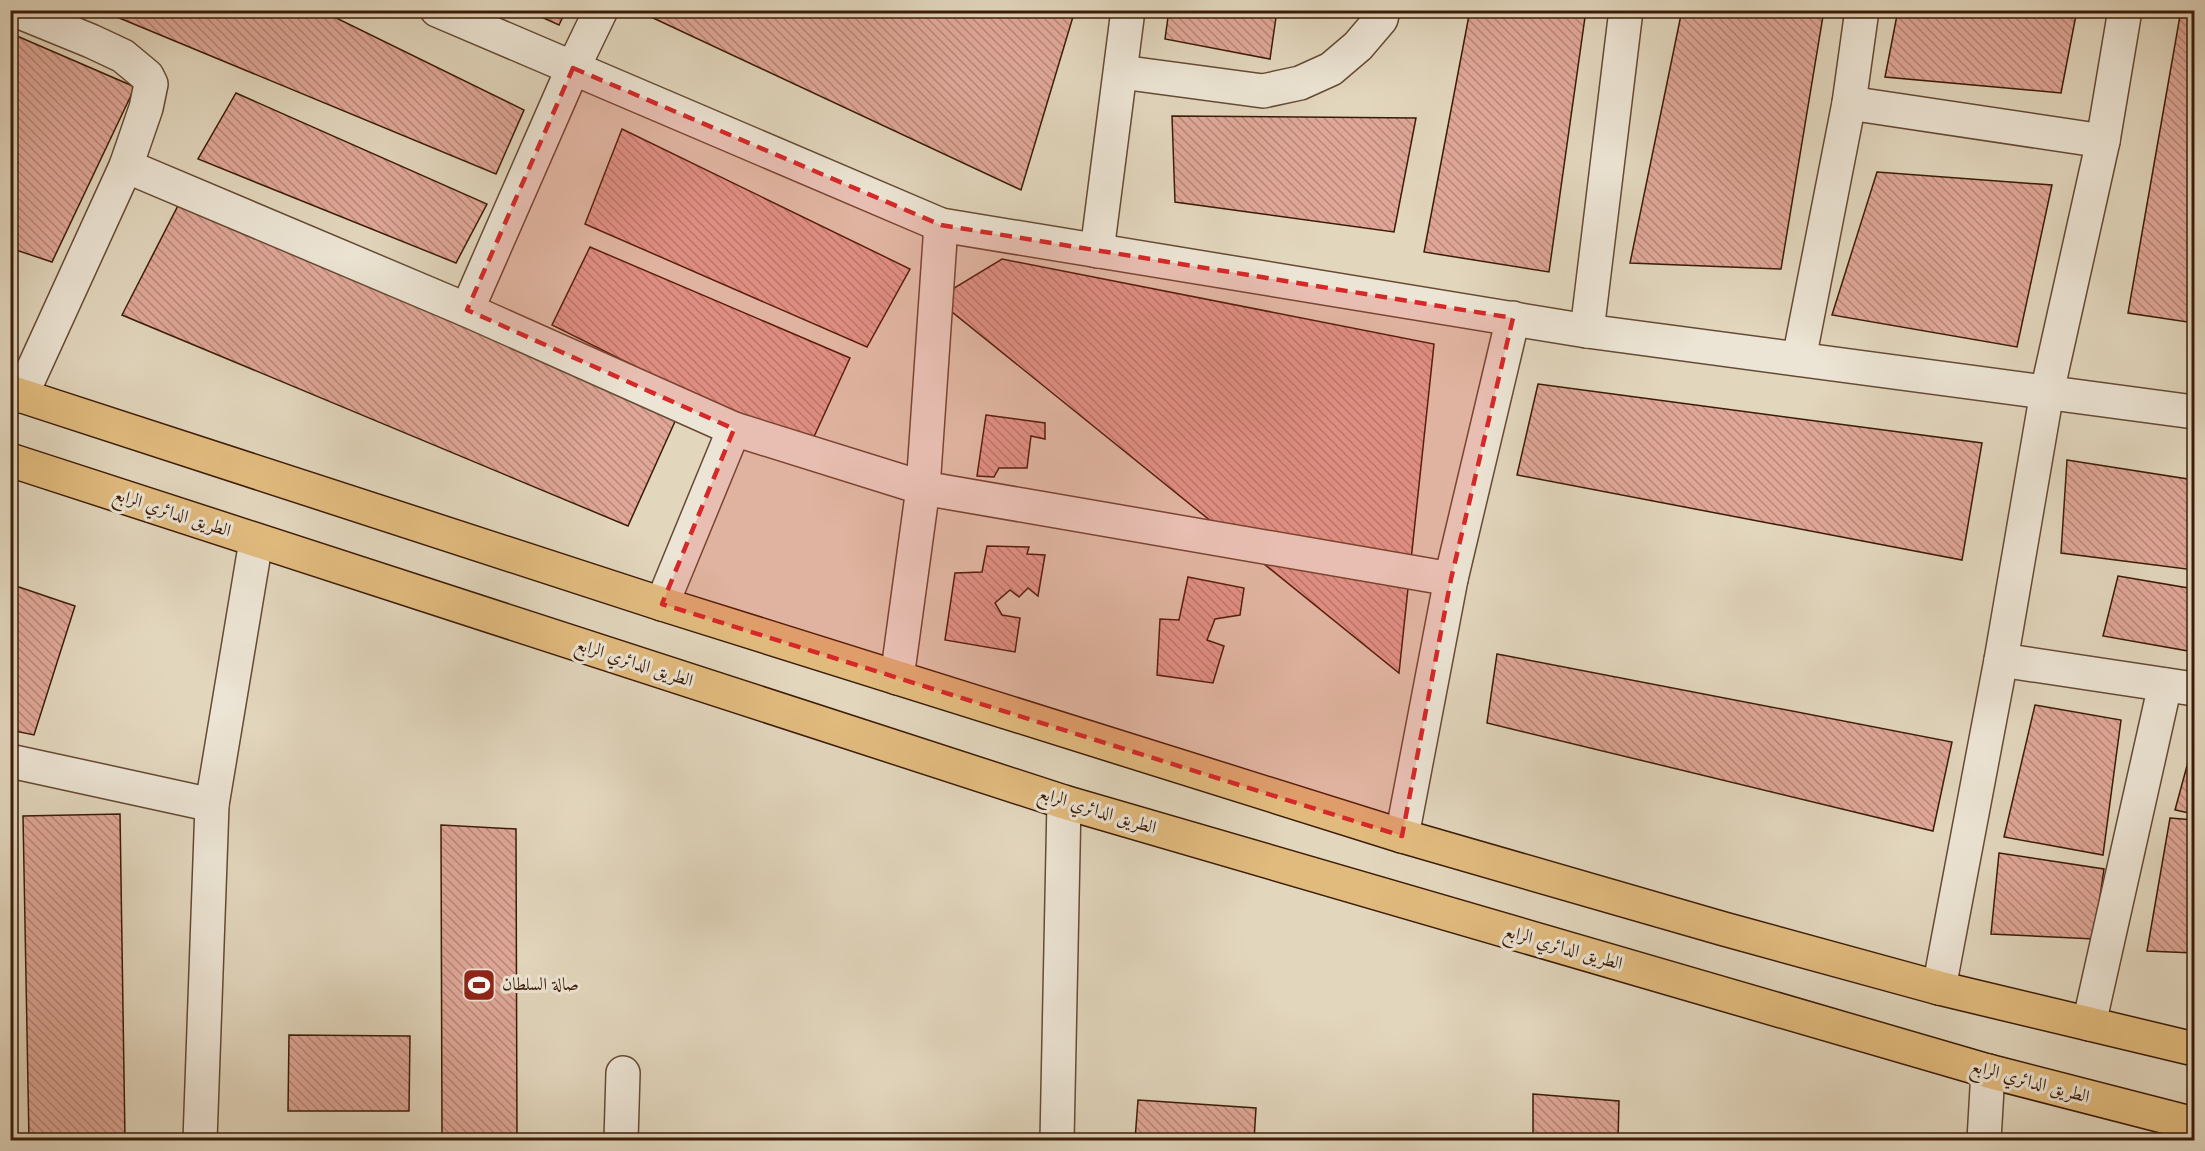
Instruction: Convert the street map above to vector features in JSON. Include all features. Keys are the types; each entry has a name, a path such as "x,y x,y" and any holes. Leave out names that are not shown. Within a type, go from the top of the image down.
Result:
{"main road":[{"path":"16,394 662,604 1402,836 1939,988 2194,1049"},
{"name":"الطريق الدائري الرابع","path":"10,460 1064,802 1988,1071 2194,1124"}],"street":[{"path":"15,10 123,56 147,76 151,84 150,96 126,166 16,394"},
{"path":"437,10 941,225 1587,331 2194,412"},
{"path":"467,310 573,68 601,10"},
{"path":"1097,251 1128,10"},
{"path":"1120,72 1263,91 1300,83 1331,69 1358,46 1381,19 1383,10"},
{"path":"1587,331 1626,10"},
{"path":"1799,359 1849,103 1862,10"},
{"path":"1939,988 2001,660 2047,392 2103,141 2125,10"},
{"path":"1849,103 2103,141"},
{"path":"126,166 467,310 734,429 922,488 1451,579"},
{"path":"897,678 922,488 941,225"},
{"path":"1402,836 1451,579 1513,318"},
{"path":"662,604 734,429"},
{"path":"200,1140 212,805 256,541"},
{"path":"2001,660 2180,687 2089,1024"},
{"path":"10,761 212,805"},
{"path":"1057,1140 1064,802"},
{"path":"1984,1140 1988,1071"},
{"path":"621,1140 623,1073"}],"highlighted area":[{"path":"573,68 941,225 1513,318 1451,579 1402,836 662,604 734,429 467,310"}],"building":[{"path":"100,10 320,10 524,110 496,174"},
{"path":"526,10 566,10 559,25"},
{"path":"636,10 1075,10 1021,190"},
{"path":"1169,10 1277,10 1270,59 1165,39"},
{"path":"1470,10 1586,10 1549,272 1424,252"},
{"path":"1682,10 1824,10 1781,269 1630,263"},
{"path":"1898,10 2077,10 2061,93 1885,77"},
{"path":"2181,10 2194,10 2194,323 2128,313"},
{"path":"10,33 135,87 52,262 10,248"},
{"path":"236,93 487,204 456,263 198,159"},
{"path":"1172,116 1416,118 1394,232 1175,202"},
{"path":"622,129 910,269 867,347 585,224"},
{"path":"1877,172 2052,185 2017,347 1832,315"},
{"path":"185,192 682,406 628,526 122,315"},
{"path":"590,247 850,358 807,452 552,325"},
{"path":"1002,259 1434,344 1399,673 936,299"},
{"path":"1538,384 1982,443 1962,560 1517,475"},
{"path":"986,415 1045,423 1045,439 1031,436 1027,468 999,468 994,477 977,476"},
{"path":"2067,460 2194,480 2194,570 2061,553"},
{"path":"987,546 1029,547 1027,554 1045,555 1038,596 1028,588 1019,597 1010,590 995,603 1002,615 1020,618 1015,652 945,640 955,573 982,572"},
{"path":"2118,576 2194,589 2194,652 2103,636"},
{"path":"1188,577 1244,588 1240,615 1215,619 1207,640 1224,646 1213,683 1157,675 1160,619 1179,620"},
{"path":"10,584 75,606 34,735 10,730"},
{"path":"1497,654 1952,742 1933,831 1487,723"},
{"path":"2035,705 2121,720 2103,855 2004,837"},
{"path":"2194,740 2194,814 2175,810"},
{"path":"120,814 125,1140 29,1140 23,816"},
{"path":"2170,818 2194,820 2194,953 2147,951"},
{"name":"صالة السلطان","path":"441,825 516,829 517,1140 442,1140"},
{"path":"1999,853 2104,869 2094,939 1991,934"},
{"path":"289,1035 410,1036 409,1111 288,1111"},
{"path":"1533,1094 1619,1101 1618,1140 1533,1140"},
{"path":"1138,1100 1256,1108 1254,1140 1135,1140"},
{"path":"337,1139 437,1140 337,1140"}],"place":[{"name":"صالة السلطان","path":"479,985"}]}
